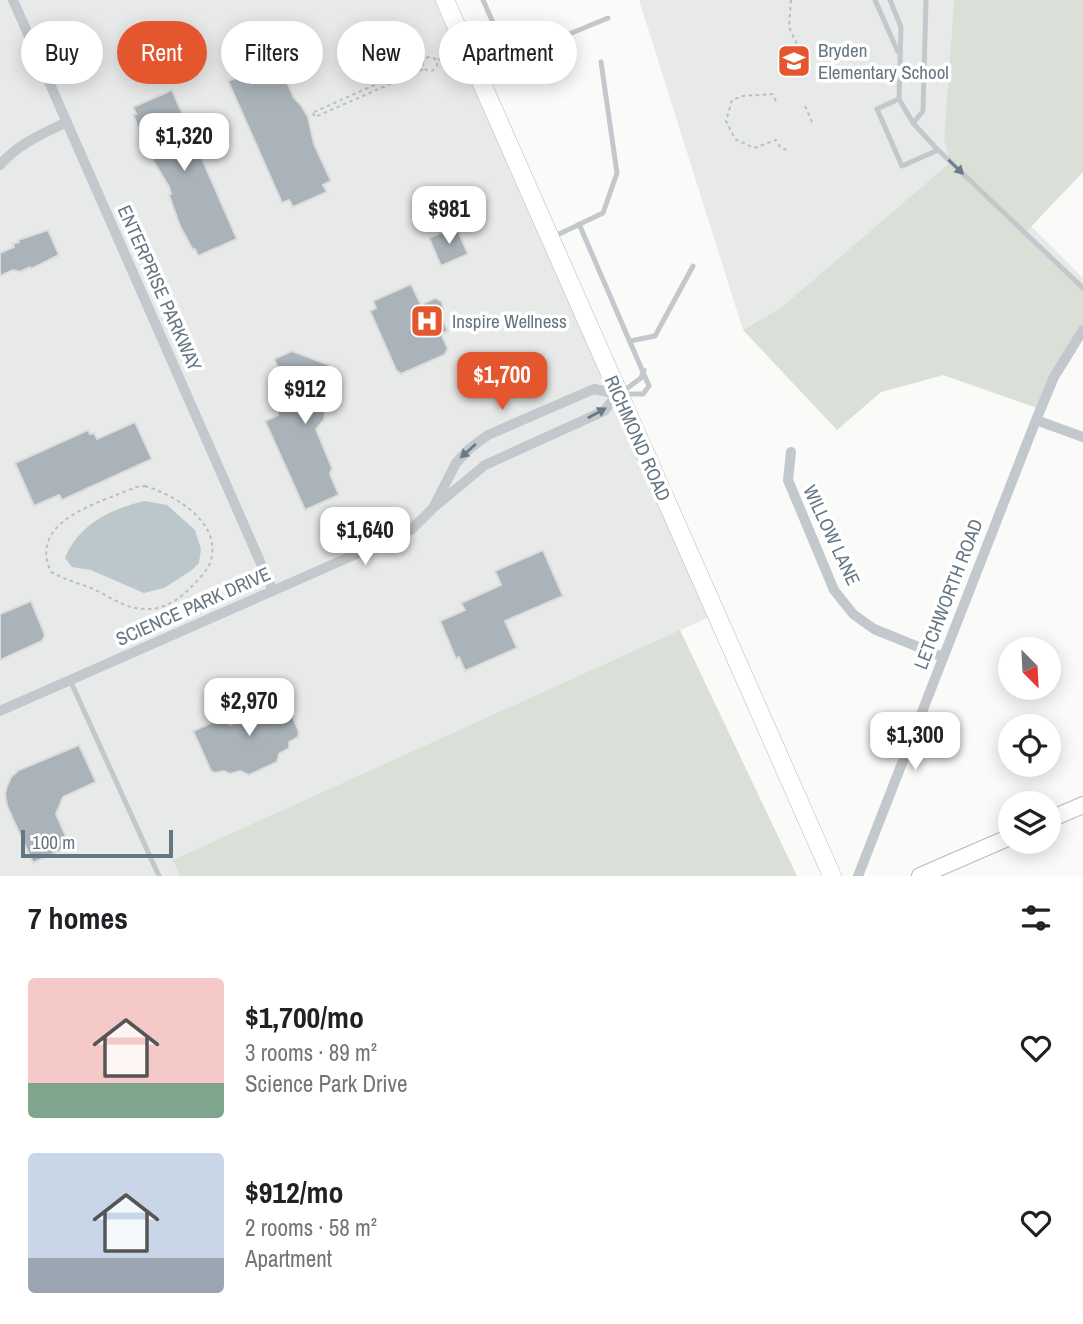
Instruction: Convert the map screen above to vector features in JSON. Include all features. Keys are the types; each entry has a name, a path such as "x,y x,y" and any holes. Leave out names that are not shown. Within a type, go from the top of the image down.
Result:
{"main road":[{"name":"RICHMOND ROAD","path":"445,0 454,21"},
{"name":"RICHMOND ROAD","path":"482,84 832,876"}],"street":[{"name":"ENTERPRISE PARKWAY","path":"13,0 273,591"},
{"path":"0,165 30,139 67,122"},
{"name":"LETCHWORTH ROAD","path":"858,876 1036,420 1054,377 1083,330"},
{"name":"SCIENCE PARK DRIVE","path":"0,711 411,530 485,465 604,411 618,394 594,389 488,435 456,463 433,508"},
{"path":"1036,420 1083,437"},
{"name":"WILLOW LANE","path":"791,452 788,480 834,590 853,614 874,629 943,657"},
{"path":"1061,814 1083,805"},
{"path":"920,876 998,842"}],"lane":[{"path":"483,0 492,21"},
{"path":"875,0 900,55"},
{"path":"890,0 901,27 899,99 914,123 938,150 1083,288"},
{"path":"914,123 923,111 926,0"},
{"path":"577,31 608,18"},
{"path":"550,238 603,213 617,173 601,62"},
{"path":"899,99 877,109 902,166 938,150"},
{"path":"579,224 649,386 643,394 618,394"},
{"path":"630,341 655,337 693,266"},
{"path":"618,394 640,378 644,370"},
{"path":"70,680 159,876"}],"path":[{"path":"791,0 788,11 789,27 803,57"},
{"path":"425,60 432,57 436,61 433,71 425,69"},
{"path":"378,84 313,113 315,117 390,84"},
{"path":"776,102 772,94 743,96 732,100 726,121 735,139 754,148 776,140 780,147 789,151"},
{"path":"805,106 813,124"},
{"path":"145,486 164,493 190,510 200,520 212,545 211,560 205,572 185,594 164,606 148,610 121,604 51,572 44,555 47,541 54,529 67,518 136,487 145,486"}],"shaded area":[{"path":"0,0 445,0 454,21 439,21 439,84 482,84 716,614 174,860 180,876 0,876"},
{"path":"639,0 954,0 944,139 1083,278 1083,293 1008,392 944,375 881,392 782,307 743,330"},
{"path":"954,0 1083,0 1083,172 1025,233 1083,288 1083,330 1040,409 943,375 881,392 837,430 743,330 782,307 951,162 944,139"},
{"path":"145,501 167,505 195,530 201,549 199,563 192,570 164,588 144,593 91,570 72,567 65,558 78,536 87,527 120,508"},
{"path":"680,630 797,876 180,876 173,860"}],"building":[{"path":"229,84 288,84 308,117 314,144 331,181 323,185 327,192 293,207 289,200 282,203"},
{"path":"172,90 237,239 198,256 180,226 169,195 169,187 148,152 133,115 136,114 133,107"},
{"path":"456,226 468,254 441,266 429,238"},
{"path":"48,230 59,255 31,269 30,267 20,272 13,270 0,276 0,253 14,247 13,244 19,242 18,240"},
{"path":"411,284 421,305 435,298 442,302 440,313 448,331 441,334 448,349 444,355 401,374 396,370 370,311 376,308 373,301"},
{"path":"292,351 329,365 341,392 338,400 325,406 324,420 316,429 332,468 330,474 339,495 305,510 265,421 278,415 278,401 288,391 274,359"},
{"path":"135,422 152,459 62,500 59,495 34,506 15,463 88,430 90,434 94,433 97,439"},
{"path":"543,550 563,596 505,621 517,648 465,671 459,657 456,659 440,621 465,610 461,603 501,585 495,571"},
{"path":"31,601 45,635 42,641 0,660 0,614"},
{"path":"282,691 299,732 298,737 289,742 289,748 279,754 277,762 249,775 240,771 230,774 211,771 193,731 226,716 230,725 252,715 248,706"},
{"path":"79,745 96,782 63,797 56,814 70,846 33,863 7,806 7,786 11,777 19,770"}],"place":[{"name":"Bryden Elementary School","path":"794,61"},
{"name":"Inspire Wellness","path":"427,321"}]}
